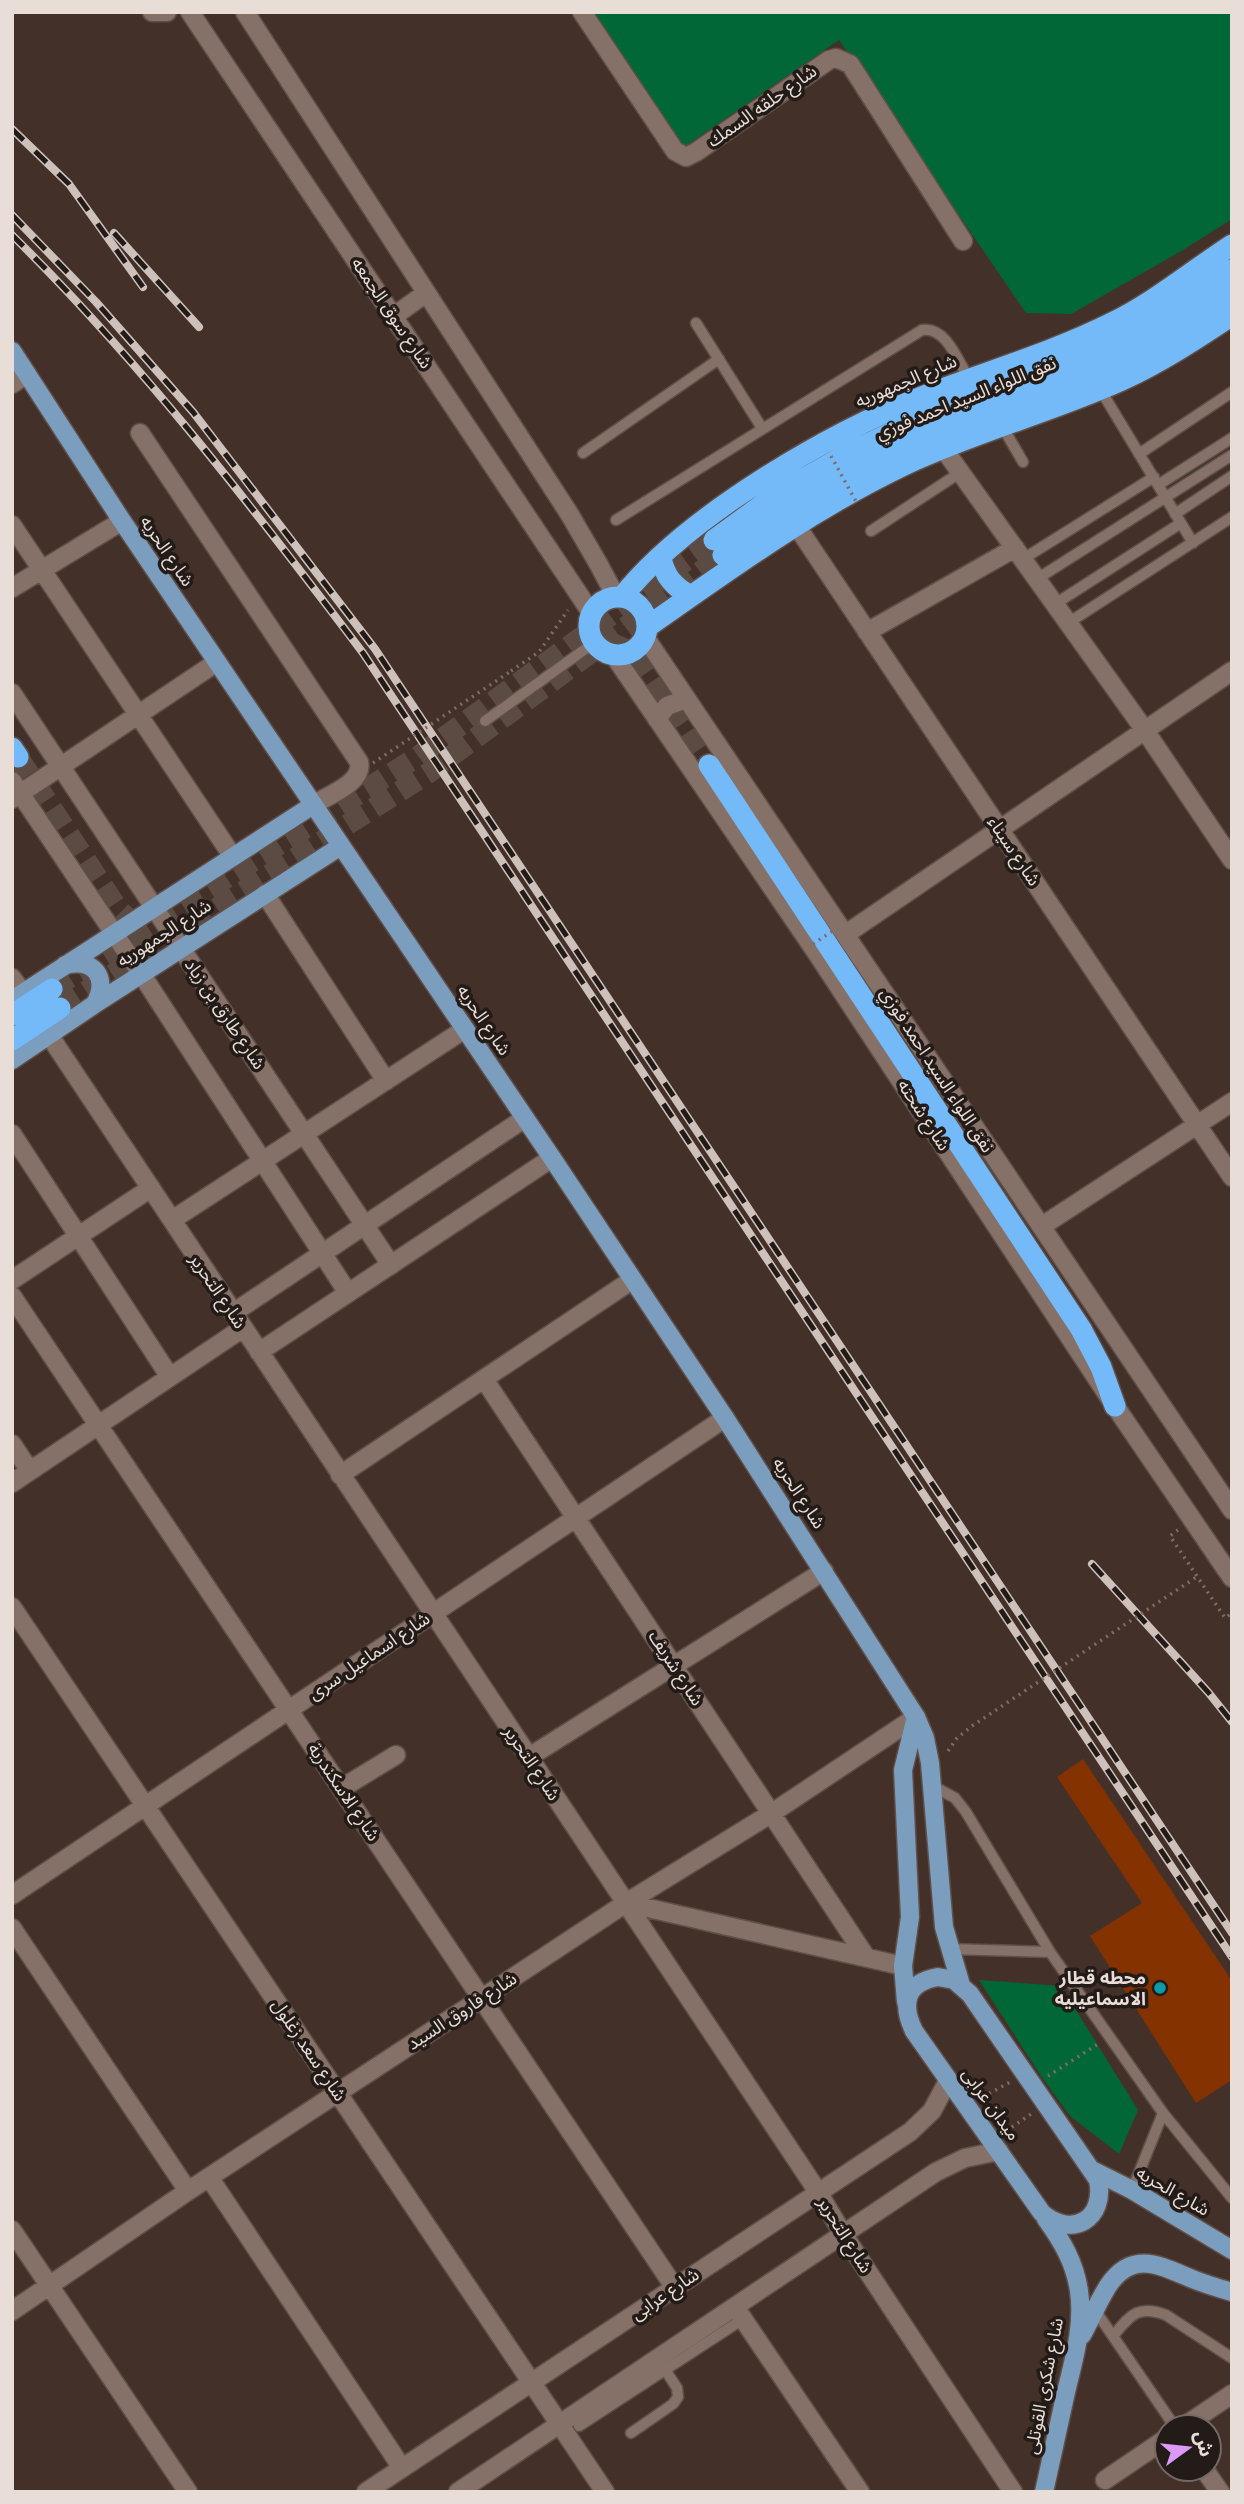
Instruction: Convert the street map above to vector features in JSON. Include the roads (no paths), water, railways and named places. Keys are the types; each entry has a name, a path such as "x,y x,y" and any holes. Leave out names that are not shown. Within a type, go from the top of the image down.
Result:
{"highway":[{"name":"شارع الجمهوريه","path":"619,597 661,557 721,507 808,453 886,412 1112,324 1232,245"},
{"name":"نفق اللواء السيد احمد فوزي","path":"1232,270 1169,313 1123,340 929,415 853,451 778,494 718,548 860,467 936,432 1133,354 1232,292"},
{"path":"646,632 640,607 629,599 619,597 603,601 592,614 590,629 604,648 632,651 646,632 691,596 796,525 869,482 943,448 1100,389 1164,358 1232,315"},
{"path":"661,557 663,568 671,582 691,596"},
{"name":"نفق اللواء السيد احمد فوزي","path":"709,765 1081,1329 1101,1367 1115,1406"},
{"path":"12,1015 56,998 12,1040"}],"main road":[{"name":"شارع الحريه","path":"12,351 122,521 725,1418 916,1717 925,1738 941,1908 949,1949 961,1984"},
{"name":"شارع الجمهوريه","path":"18,997 313,805"},
{"name":"شارع الجمهوريه","path":"12,1060 341,846"},
{"path":"65,965 78,962 92,966 100,977 101,991 95,1004"},
{"path":"906,2002 904,1966 910,1917 903,1770 916,1717"},
{"path":"906,2002 915,1987 929,1978 946,1977 961,1984 1092,2170 1101,2192 1099,2203 1084,2221 1062,2225 1051,2221 1042,2213"},
{"name":"ميدان عرابى","path":"906,2002 909,2021 914,2031 1042,2213"},
{"name":"شارع الحريه","path":"1092,2170 1132,2190 1232,2250"},
{"name":"شارع شكرى القوتلى","path":"1042,2213 1063,2243 1073,2267 1079,2292 1080,2318 1078,2343 1044,2492"},
{"path":"1078,2343 1108,2286 1130,2267 1144,2263 1159,2264 1192,2279 1232,2292"}],"street":[{"path":"152,12 167,12"},
{"name":"شارع سوق الجمعه","path":"190,12 592,614"},
{"path":"245,12 576,525 619,597"},
{"name":"شارع حلقه السمك","path":"582,12 675,151 686,157 829,60 844,60 850,64 963,241"},
{"path":"394,316 426,293"},
{"path":"12,384 27,374"},
{"path":"140,433 359,762 356,779 313,805"},
{"path":"943,448 1144,729 1232,860"},
{"path":"12,588 122,521"},
{"path":"12,525 233,857"},
{"name":"شارع سيناء","path":"796,525 1232,1177"},
{"path":"867,632 1019,553"},
{"name":"شارع شحته","path":"646,632 687,699 841,931 1232,1510"},
{"name":"شارع شحته","path":"604,648 657,719 816,952 1115,1406 1232,1578"},
{"path":"217,662 61,766 15,791 142,975 348,1293"},
{"path":"841,931 1232,671"},
{"name":"شارع طارق بن زياد","path":"12,693 391,1265"},
{"path":"657,719 667,706 687,699"},
{"path":"265,894 386,1081"},
{"path":"12,978 18,997"},
{"path":"172,1220 465,1029"},
{"name":"شارع التحرير","path":"49,1035 818,2192 1013,2492"},
{"path":"1042,1226 1232,1102"},
{"path":"12,1483 170,1377 321,1254 525,1118"},
{"path":"12,1134 170,1377"},
{"path":"259,1352 552,1157"},
{"path":"12,1280 150,1188"},
{"path":"340,1475 632,1280"},
{"name":"شارع الاسكندرية","path":"12,1296 675,2288"},
{"name":"شارع شريف","path":"484,1379 866,1957"},
{"name":"شارع اسماعيل سرى","path":"12,1895 725,1418"},
{"path":"12,1444 30,1471"},
{"path":"529,1757 824,1571"},
{"name":"شارع سعد زغلول","path":"12,1608 605,2492"},
{"name":"شارع فاروق السيد","path":"12,2311 188,2190 916,1717"},
{"path":"342,1788 396,1755"},
{"path":"626,1903 904,1966"},
{"path":"12,1928 188,2190"},
{"name":"شارع عرابى","path":"366,2492 916,2127 932,2111 948,2081"},
{"path":"460,2491 560,2424 661,2364 739,2313 843,2234 950,2164 995,2146"},
{"path":"209,2177 402,2468"},
{"path":"12,2230 188,2492"},
{"path":"739,2313 860,2492"},
{"path":"1204,2413 1232,2394"},
{"path":"1105,2480 1153,2447"}],"lane":[{"path":"696,323 762,428"},
{"path":"616,520 922,330 929,329 944,338 969,379"},
{"path":"583,453 719,359"},
{"path":"1100,389 1193,542"},
{"path":"1139,454 1232,392"},
{"path":"1002,426 1023,462"},
{"path":"1019,553 1232,438"},
{"path":"1037,579 1232,455"},
{"path":"871,531 961,472"},
{"path":"1055,604 1178,518 1232,476"},
{"path":"1068,623 1232,517"},
{"path":"485,721 604,648"},
{"path":"931,1785 949,1793 966,1812 1049,1952 1163,2113 1232,2198"},
{"path":"949,1949 1049,1952"},
{"path":"1132,2190 1163,2113"},
{"path":"1095,2310 1165,2413"},
{"path":"1113,2336 1132,2314 1154,2311 1166,2315 1232,2358"},
{"path":"579,2426 661,2364 677,2388 676,2400 631,2432"}],"tunnel":[{"path":"52,989 417,757 714,540"},
{"path":"60,1008 427,774 723,555"},
{"path":"607,641 623,648 642,666 709,765"},
{"path":"18,757 118,909 142,932"}],"railway":[{"path":"12,129 69,184 143,287"},
{"path":"12,215 96,302 193,412 375,649 1232,1933"},
{"path":"114,233 199,327"},
{"path":"12,235 151,385 238,491 363,653 1232,1957"},
{"path":"1092,1564 1232,1722"}],"place":[{"name":"محطه قطار الاسماعيليه","path":"1160,1988"}]}
